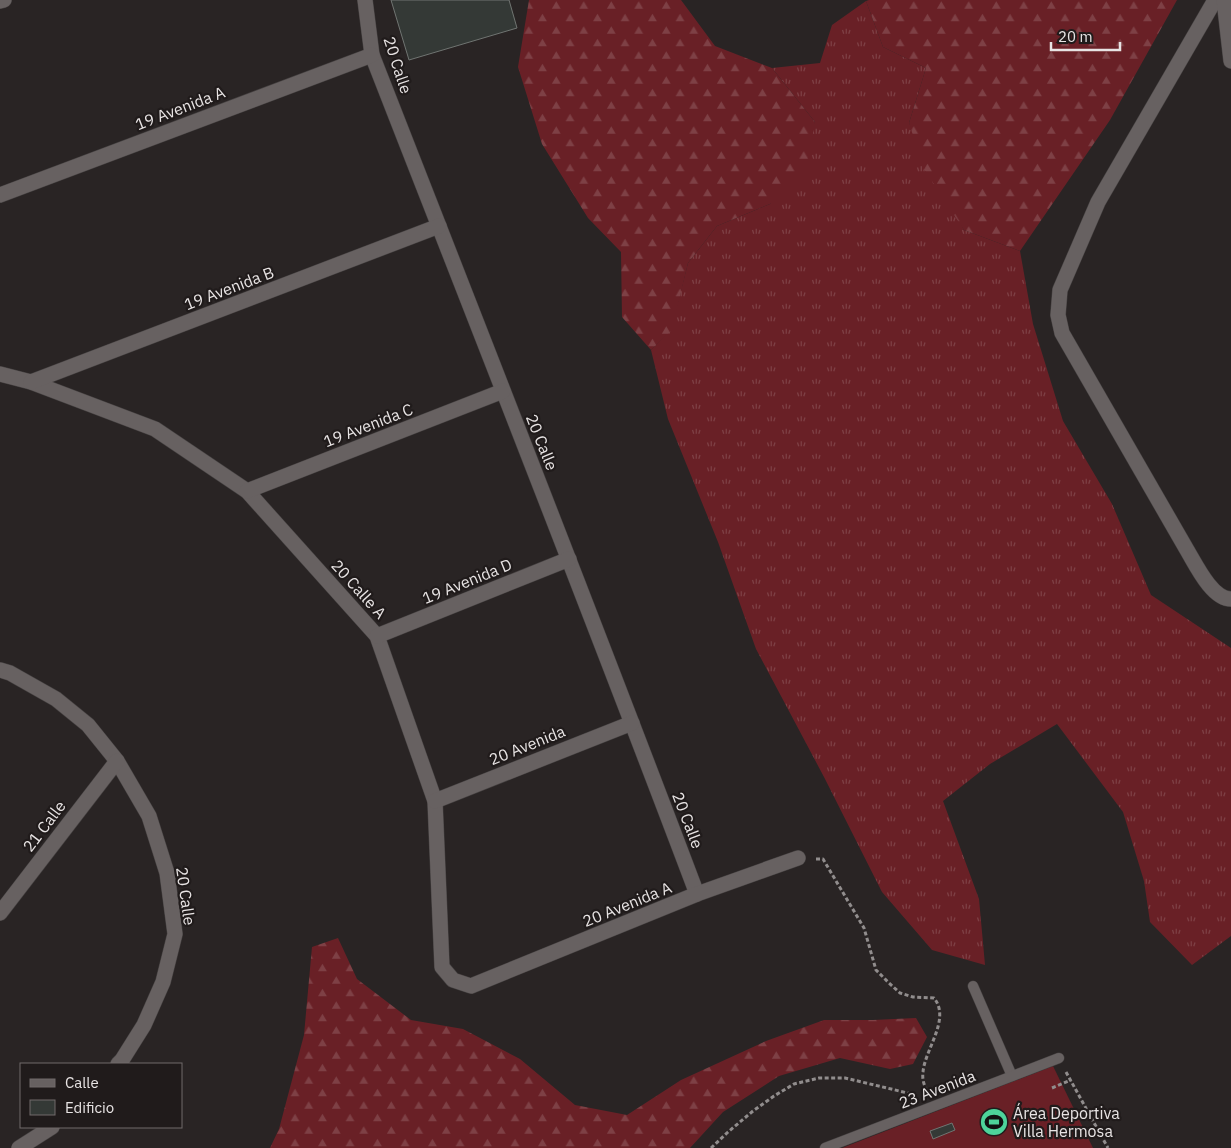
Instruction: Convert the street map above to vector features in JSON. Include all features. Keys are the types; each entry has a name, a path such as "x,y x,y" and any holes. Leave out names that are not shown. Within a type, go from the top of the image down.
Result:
{"street":[{"path":"0,1 4,0"},
{"name":"20 Calle","path":"365,0 372,55 569,559 697,894"},
{"path":"1215,0 1098,202 1060,290 1058,315 1062,334 1187,550 1208,584 1217,593 1231,599"},
{"path":"1224,0 1231,61"},
{"name":"19 Avenida A","path":"0,195 372,55"},
{"name":"19 Avenida B","path":"31,382 439,226"},
{"name":"20 Calle A","path":"0,374 31,382 155,429 247,491 378,636 435,801 442,968 453,980 471,986"},
{"name":"19 Avenida C","path":"247,491 502,391"},
{"name":"19 Avenida D","path":"378,636 569,559"},
{"path":"0,670 10,673 56,699 88,725 116,761"},
{"name":"20 Avenida","path":"435,801 632,722"},
{"name":"20 Calle","path":"116,761 152,826 167,873 175,934 163,982 144,1025 119,1063"},
{"name":"21 Calle","path":"0,913 116,761"},
{"name":"20 Avenida A","path":"471,986 697,894 798,858"},
{"path":"19,1148 50,1128"}],"lane":[{"path":"973,986 1012,1076"},
{"name":"23 Avenida","path":"825,1148 1059,1058"}],"path":[{"path":"798,858 823,859 864,928 876,970 888,983 900,992 913,997 934,998 938,1003 939,1023 925,1059 923,1072 923,1083 927,1092"},
{"path":"1059,1058 1108,1148"},
{"path":"711,1148 753,1111 794,1084 819,1078 845,1078 918,1095"},
{"path":"1052,1088 1071,1080"}],"green space":[{"path":"529,0 681,0 715,46 772,68 815,122 806,171 770,204 717,226 688,263 672,330 651,350 622,317 621,252 588,218 542,144 518,67"},
{"path":"1177,0 1110,120 1020,251 964,230 924,169 909,123 926,68 883,47 866,1"},
{"path":"866,1 883,47 926,68 909,123 964,230 1020,251 1033,324 1063,421 1112,504 1151,595 1231,648 1231,936 1192,965 1150,922 1144,881 1123,812 1057,724 990,764 943,801 979,899 985,965 932,950 882,892 756,649 718,542 668,419 651,350 671,330 688,263 717,226 770,204 815,122 772,68 820,63 832,25"},
{"path":"338,938 357,979 411,1020 463,1029 520,1059 575,1105 627,1115 681,1080 766,1041 824,1020 916,1018 927,1037 913,1064 890,1069 840,1058 779,1076 723,1112 690,1148 270,1148 279,1129 304,1035 312,947"},
{"name":"Área Deportiva Villa Hermosa","path":"1053,1066 1093,1148 842,1148"}],"building":[{"path":"391,0 509,0 517,28 409,60"},
{"path":"952,1123 955,1130 933,1139 930,1131"}],"place":[{"name":"Área Deportiva Villa Hermosa","path":"994,1122"}]}
